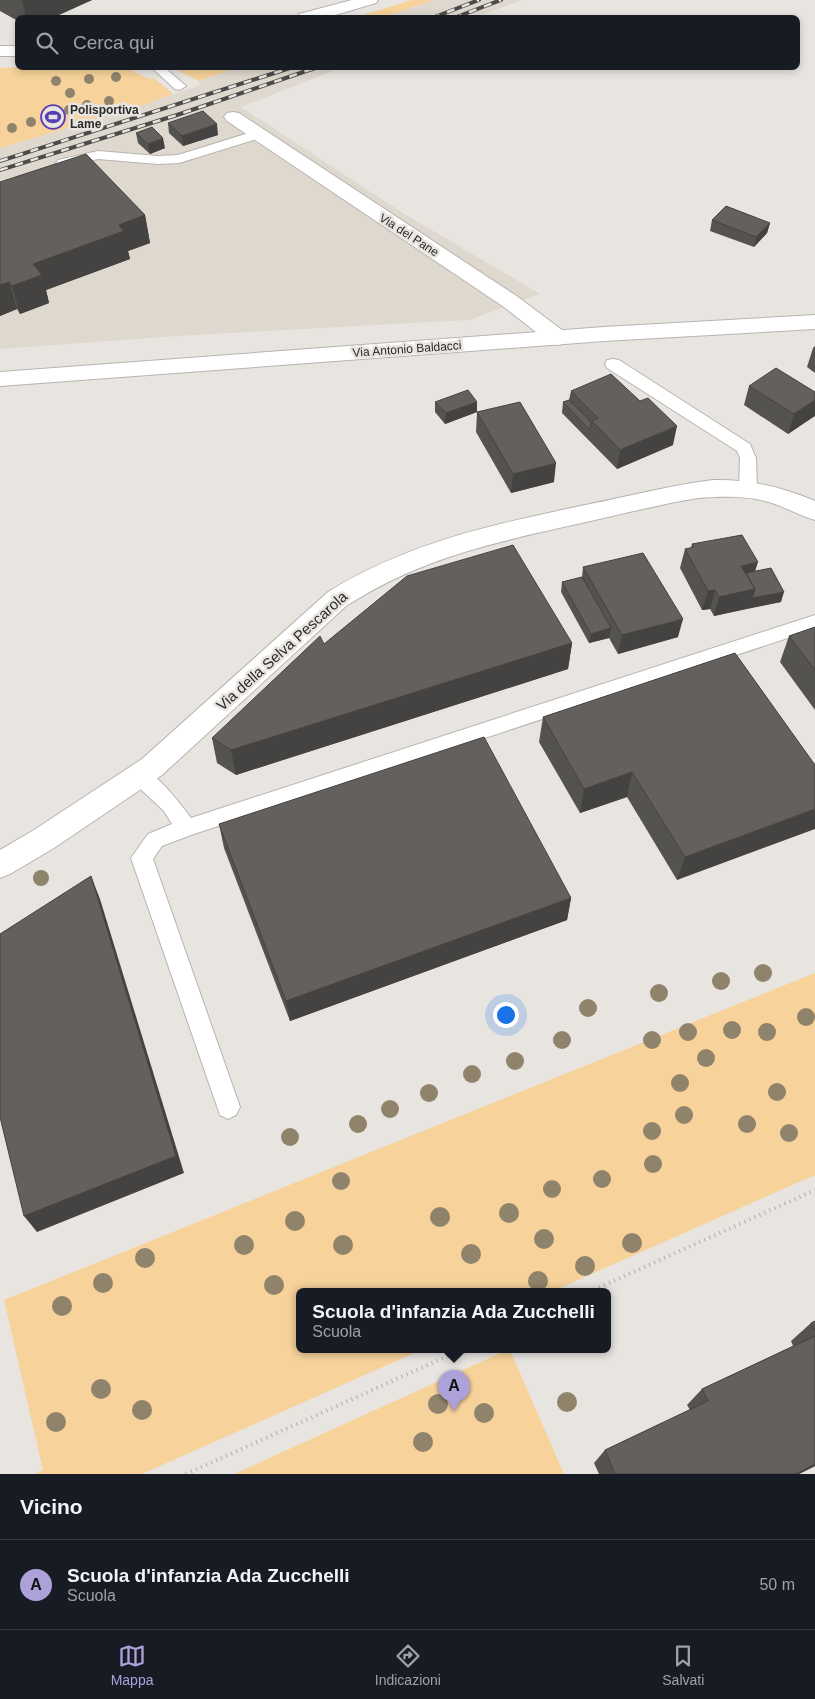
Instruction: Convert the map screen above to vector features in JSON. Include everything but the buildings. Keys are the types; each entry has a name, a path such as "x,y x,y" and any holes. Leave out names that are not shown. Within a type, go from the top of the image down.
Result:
{"street":[{"path":"316,15 370,0"},
{"path":"0,51 15,51"},
{"name":"Via del Pane","path":"233,117 505,298 558,338"},
{"name":"Via Antonio Baldacci","path":"0,380 558,338 815,322"},
{"name":"Via della Selva Pescarola","path":"0,865 44,839 140,776 186,738 326,608 350,590 377,575 444,549 543,524 684,493 712,489 748,490 784,498 815,511"}],"lane":[{"path":"160,70 180,86"},
{"path":"52,166 98,155 158,160 179,159 258,134"},
{"path":"613,364 744,448 748,458 748,490"},
{"path":"228,1107 142,858 155,840 186,828 815,622"},
{"path":"140,776 171,805 186,828"}],"path":[{"path":"598,1288 815,1190"},
{"path":"186,1474 454,1353"}],"shaded area":[{"path":"412,0 434,0 390,15 363,15"},
{"path":"434,0 522,0 481,15 390,15"},
{"name":"Polisportiva Lame","path":"15,67 15,70 131,70 149,79 154,78 173,94 144,105 0,148 0,68"},
{"path":"177,70 230,70 198,81"},
{"path":"230,70 335,70 241,107 403,213 540,294 469,320 178,336 0,349 0,148 144,105 200,85 198,81"},
{"path":"815,973 815,1175 560,1288 296,1288 296,1353 414,1353 142,1474 34,1474 43,1470 4,1300"},
{"path":"500,1353 511,1353 564,1474 234,1474"}],"railway":[{"path":"440,15 479,0"},
{"path":"462,15 501,0"},
{"path":"0,161 284,70"},
{"path":"0,170 177,115 309,70"}],"place":[{"name":"Polisportiva Lame","path":"53,117"},
{"name":"Scuola d'infanzia Ada Zucchelli","path":"454,1411"}]}
